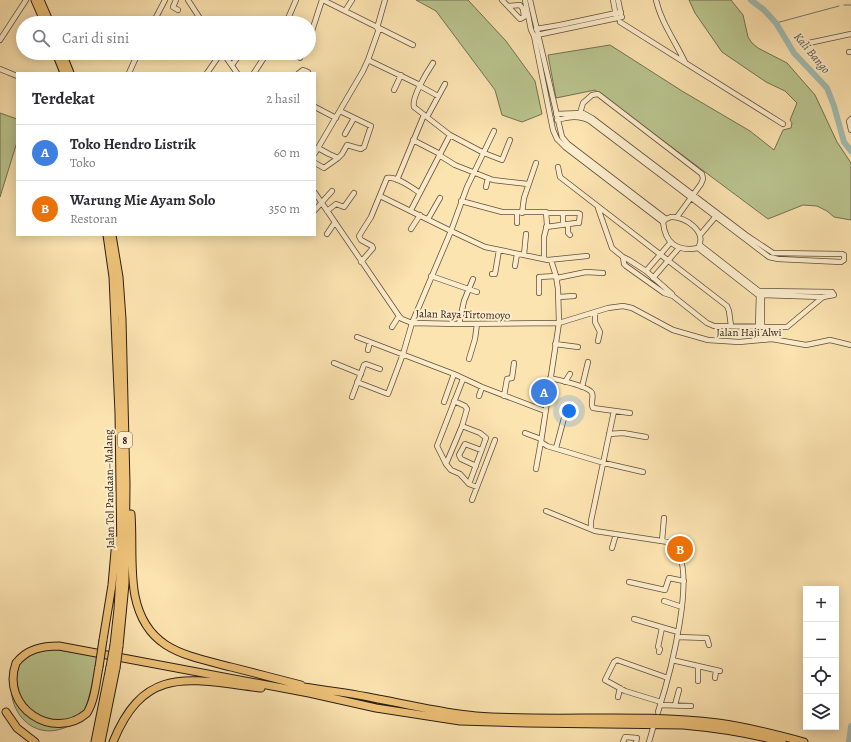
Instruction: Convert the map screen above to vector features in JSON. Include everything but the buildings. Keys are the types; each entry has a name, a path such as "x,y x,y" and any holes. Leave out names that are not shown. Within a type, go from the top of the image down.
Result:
{"highway":[{"path":"35,0 42,16"},
{"path":"40,0 47,16"},
{"path":"59,60 64,72"},
{"path":"65,60 70,72"},
{"name":"Jalan Tol Pandaan–Malang","path":"107,236 113,277 123,485"},
{"name":"Jalan Tol Pandaan–Malang","path":"101,742 116,645 123,485 122,320 119,277 112,236"},
{"path":"74,729 87,714 95,690 113,578 123,485"},
{"path":"123,485 131,518 135,594 140,611 146,625 165,645 184,654 376,708 460,721 683,725 706,727 754,735 782,742"},
{"path":"8,666 19,653 34,645 42,642 60,642 310,690"},
{"path":"6,683 10,670 22,656 38,648 59,646 310,690"},
{"name":"Jalan Tol Pandaan–Malang","path":"95,742 113,668"},
{"path":"113,742 124,718 132,706 145,694 167,684 183,680 310,690 377,698 435,711 456,714 498,717 659,719 718,723 752,728 804,742"},
{"path":"35,742 12,721 6,706 20,724 38,734"}],"street":[{"path":"0,40 26,0"},
{"path":"157,16 165,0"},
{"path":"176,0 173,7 178,10"},
{"path":"289,16 296,0"},
{"path":"316,18 322,0 330,2 413,45"},
{"path":"345,11 352,0"},
{"path":"316,151 368,60 385,0"},
{"path":"502,0 508,6"},
{"path":"525,0 531,30 534,36 553,130 557,139 664,220 665,235 671,242 679,248 690,249 699,246"},
{"path":"530,0 539,34 557,120 566,146"},
{"path":"613,0 619,16 685,62 783,124"},
{"path":"618,0 619,16"},
{"path":"656,0 662,18 676,42 685,62"},
{"path":"191,1 200,16"},
{"path":"531,30 619,16"},
{"path":"534,36 619,16"},
{"path":"804,44 851,34"},
{"path":"129,72 135,60"},
{"path":"208,72 217,60"},
{"path":"228,60 236,72"},
{"path":"232,65 236,60"},
{"path":"255,72 262,60"},
{"path":"368,60 401,75 438,96"},
{"path":"433,63 420,86 413,105 450,135 484,153 503,159 510,140"},
{"path":"0,69 16,76"},
{"path":"541,73 547,71"},
{"path":"394,90 401,75"},
{"path":"397,180 413,140 425,116 445,84"},
{"path":"580,113 583,103 592,95 598,94 702,174 703,180 677,216 664,220"},
{"path":"316,108 336,118"},
{"path":"316,164 324,168 342,154 347,144 361,149 364,147 371,126 340,111"},
{"path":"556,114 583,113 717,215 773,253 842,254 844,260 841,262 773,259 750,243 717,215"},
{"path":"557,120 567,117 582,116 591,119"},
{"path":"345,134 354,118"},
{"path":"851,119 849,120 851,130"},
{"path":"357,382 388,394 403,354 410,323 451,231 474,172 494,131"},
{"path":"411,210 450,135"},
{"path":"413,140 455,164 488,178 528,184"},
{"path":"318,148 338,158"},
{"path":"517,223 528,184 536,163"},
{"path":"558,168 560,177 727,306 731,326"},
{"path":"361,262 373,248 361,240 359,236 371,217 387,178 391,177 420,193"},
{"path":"486,187 488,178"},
{"path":"316,209 332,191"},
{"path":"327,211 336,204 344,207 354,193"},
{"name":"Jalan Raya Tirtomoyo","path":"316,195 399,316 410,323 558,323"},
{"path":"380,196 485,247 544,260 587,256"},
{"path":"428,219 440,198"},
{"path":"462,201 494,211 580,214 579,223 546,227"},
{"path":"598,207 610,244 614,250 646,272 712,326 788,327 823,297"},
{"path":"544,260 544,237 547,213"},
{"path":"563,213 568,233 570,235"},
{"path":"411,229 420,215"},
{"path":"699,246 700,235 717,215"},
{"path":"677,216 688,222 700,235"},
{"path":"327,234 335,222"},
{"path":"524,255 526,234"},
{"path":"646,272 671,242"},
{"path":"699,246 761,293 823,297 834,295 832,292 791,294"},
{"path":"653,278 679,248"},
{"path":"492,274 495,274 499,250"},
{"path":"773,253 773,259"},
{"path":"515,266 517,254"},
{"path":"623,257 624,264 626,266 664,292 674,296"},
{"path":"536,468 546,411 558,323 557,277 551,260"},
{"path":"539,293 540,277 557,277 586,272 603,273"},
{"path":"431,276 477,292"},
{"path":"459,324 464,301 470,289 473,278"},
{"path":"760,327 761,293"},
{"path":"558,296 574,296"},
{"path":"809,296 815,304"},
{"name":"Jalan Haji Alwi","path":"558,323 595,312 625,306 673,330 708,340 739,342 772,339 806,345 830,340 851,345"},
{"path":"595,312 595,322 600,332 598,341"},
{"path":"392,327 399,316"},
{"path":"469,359 475,339 477,324"},
{"path":"357,337 454,374 482,388 546,411"},
{"path":"368,350 370,342"},
{"path":"555,344 578,347"},
{"path":"582,386 588,362"},
{"path":"334,363 361,374"},
{"path":"504,396 507,379 512,379 514,363"},
{"path":"352,397 364,365 366,364 380,369"},
{"path":"444,402 454,374"},
{"path":"565,382 570,374"},
{"path":"550,378 582,386 592,392 592,408 630,413"},
{"path":"463,379 437,444 446,464 452,470 462,475 469,484 477,487"},
{"path":"479,396 482,388"},
{"path":"446,464 462,426 467,409 466,406 454,401"},
{"path":"591,528 591,521 614,411"},
{"path":"556,448 564,418"},
{"path":"462,426 486,437 469,484"},
{"path":"609,434 623,433 646,437"},
{"path":"525,434 541,440 543,444 604,463 643,472"},
{"path":"472,500 495,440"},
{"path":"476,466 461,459 459,455 465,444 491,450"},
{"path":"546,511 598,531 671,543 677,549 683,568 684,581 682,607 668,678 658,712"},
{"path":"662,541 664,518"},
{"path":"612,548 616,534"},
{"path":"629,582 665,590 670,578 684,581"},
{"path":"664,601 682,607"},
{"path":"634,619 662,628 677,635 707,638 709,645"},
{"path":"660,652 658,647 662,628"},
{"path":"668,678 616,660 605,680 620,688 660,703 691,706"},
{"path":"672,660 718,671 715,678"},
{"path":"698,666 698,681"},
{"path":"618,696 620,688"},
{"path":"675,705 679,690"},
{"path":"649,742 653,728"},
{"path":"624,742 625,737 637,738 636,742"}],"green space":[{"path":"416,0 468,0 506,41 535,81 542,114 522,122 502,115 495,90 436,11"},
{"path":"689,0 731,0 743,15 748,37 752,43 758,48 787,63 815,95 837,142 851,163 851,220 834,217 827,211 817,206 803,205 768,219 595,90 556,98 548,55 610,45 682,91 750,131 774,150 783,130 791,128 792,123 790,120 797,103 785,91 766,82 722,52 695,13"},
{"path":"0,113 16,119 16,145 0,197"},
{"path":"52,649 97,656 92,691 88,704 83,713 71,725 51,731 39,729 29,724 20,716 15,706 12,694 12,682 16,669 21,661 34,653"}],"waterway":[{"name":"Kali Bango","path":"751,0 764,10 776,23 794,53 827,88 834,106 844,142 851,151"},
{"path":"844,5 851,5"},
{"path":"776,23 839,6"},
{"path":"849,742 851,726"}],"place":[{"name":"Toko Hendro Listrik","path":"544,392"},
{"name":"Warung Mie Ayam Solo","path":"680,549"}]}
